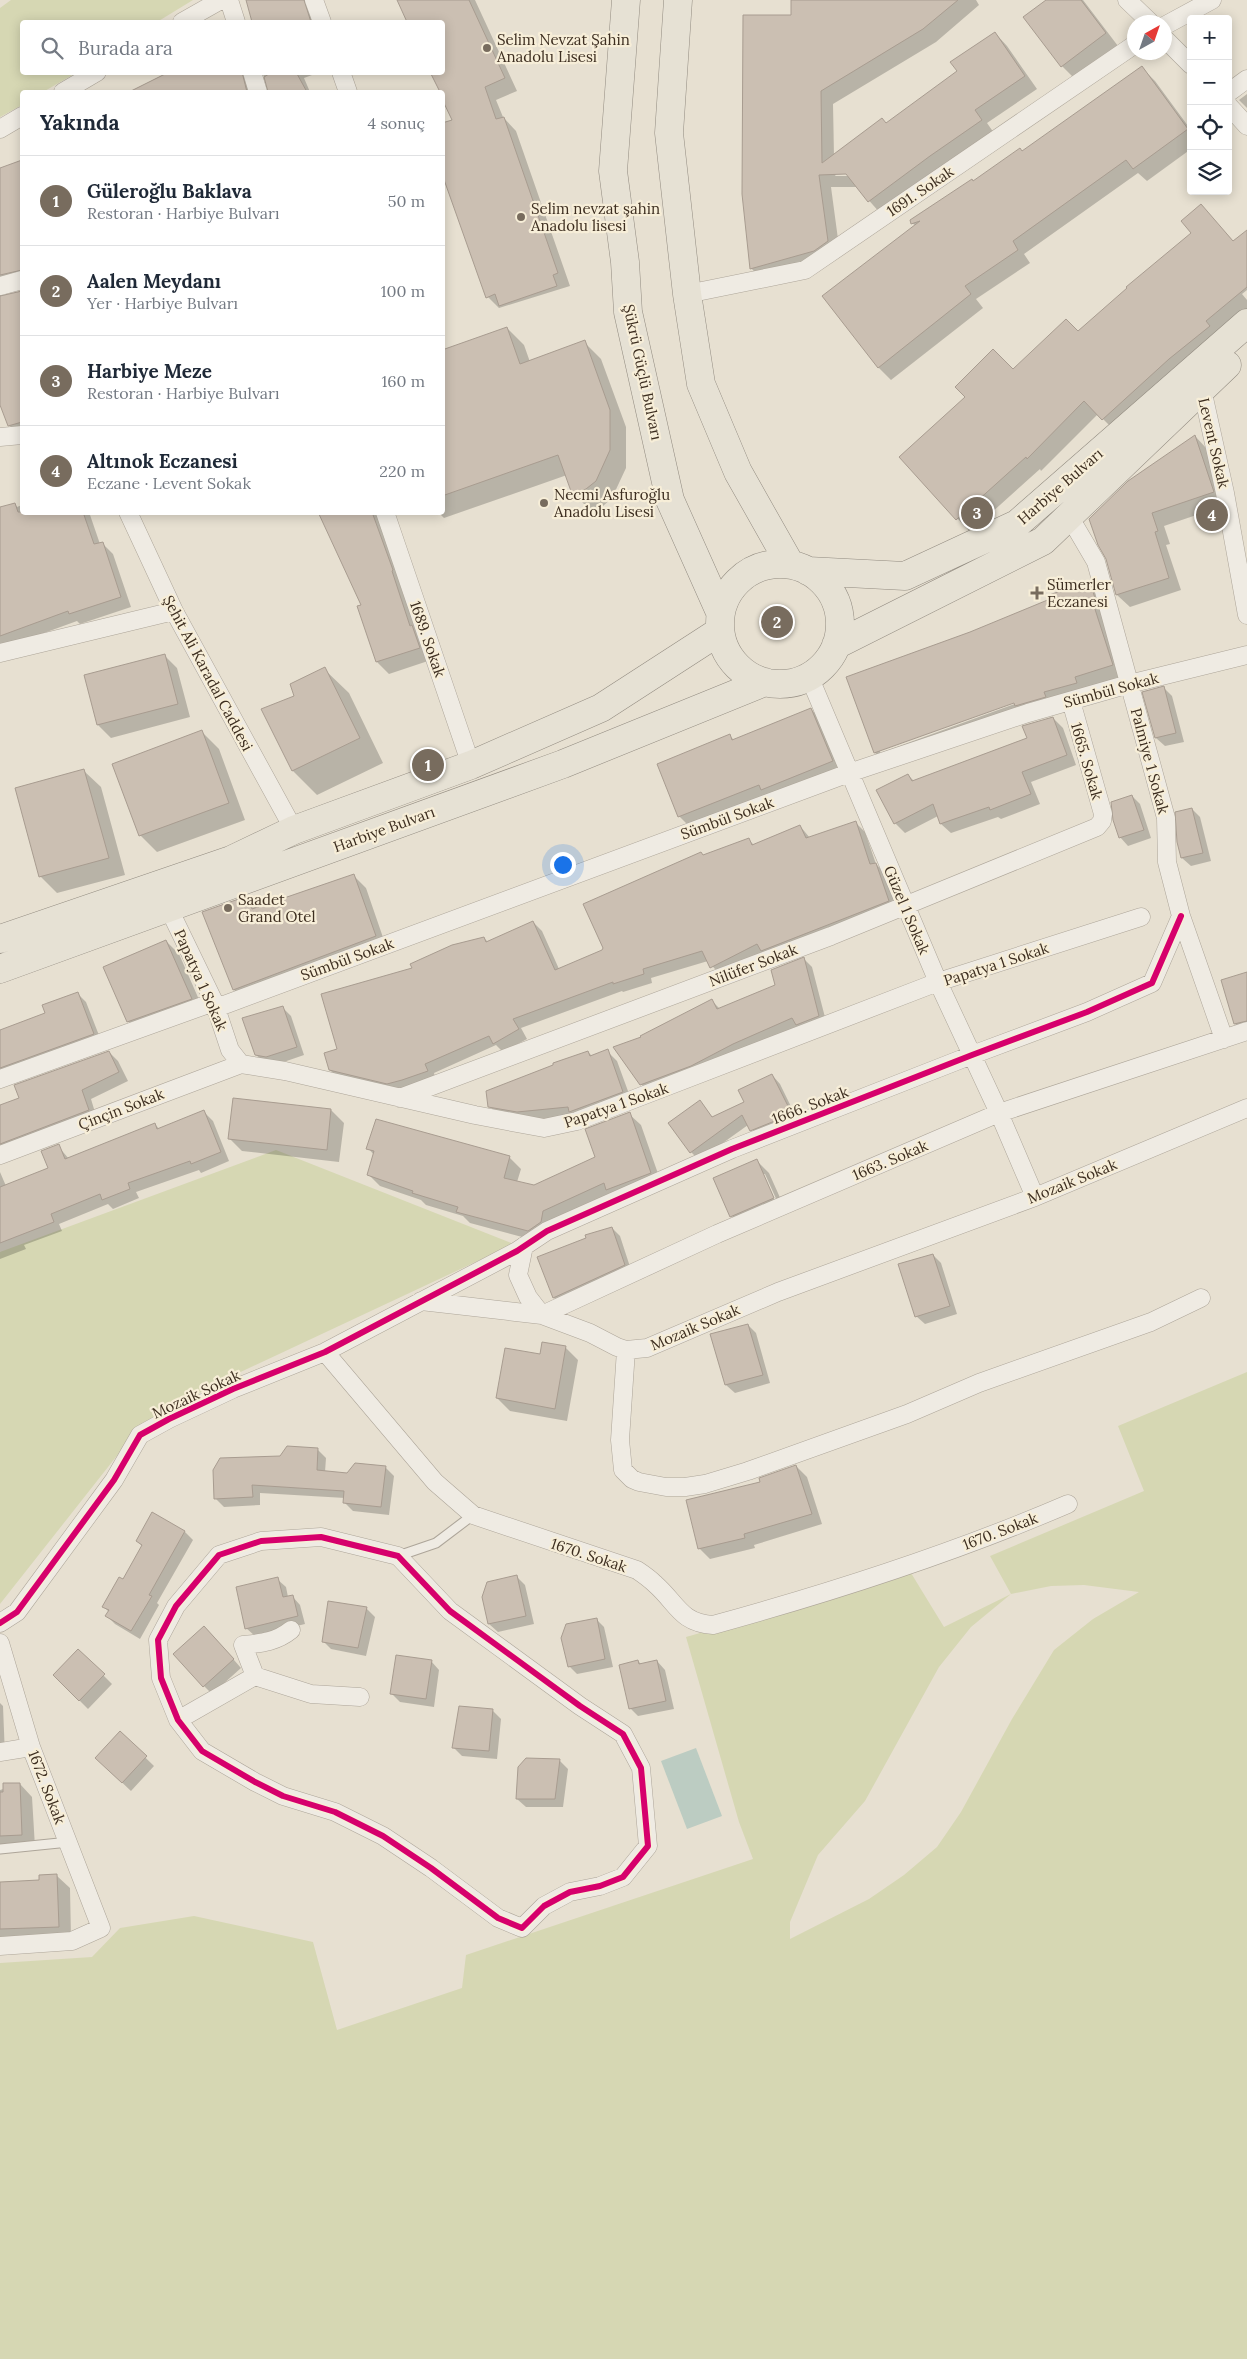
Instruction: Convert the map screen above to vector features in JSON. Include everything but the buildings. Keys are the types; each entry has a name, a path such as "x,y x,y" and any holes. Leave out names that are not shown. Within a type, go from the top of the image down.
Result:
{"main road":[{"name":"Şükrü Güçlü Bulvarı","path":"626,0 613,171 625,262 628,312 670,500 720,622"},
{"path":"678,0 669,133 687,294 701,384 738,472 799,567"},
{"name":"Harbiye Bulvarı","path":"799,567 822,581 836,603 840,628 836,645 830,658 809,676 788,683 765,682 749,675 735,663 725,648 720,622 727,595 738,580 754,569 771,564 905,576 1017,524 1247,323"},
{"name":"Harbiye Bulvarı","path":"836,645 1043,542 1247,346"},
{"name":"Harbiye Bulvarı","path":"0,939 230,860 294,830 471,765 601,708 720,622"},
{"name":"Harbiye Bulvarı","path":"0,969 563,764 765,682"}],"street":[{"path":"186,20 221,0"},
{"path":"229,0 235,20"},
{"path":"314,0 321,20"},
{"path":"1127,0 1143,15"},
{"path":"1172,22 1212,0"},
{"path":"1172,46 1187,61"},
{"name":"1691. Sokak","path":"687,294 805,270 1127,50"},
{"path":"66,90 92,75"},
{"path":"253,75 257,90"},
{"path":"342,75 347,90"},
{"path":"1232,90 1247,79"},
{"path":"1232,109 1247,126"},
{"path":"0,130 20,117"},
{"path":"0,286 20,281"},
{"name":"Levent Sokak","path":"1202,388 1225,494 1247,615"},
{"path":"0,437 20,436"},
{"name":"Şehit Ali Karadal Caddesi","path":"129,515 174,611 294,830"},
{"name":"1689. Sokak","path":"386,515 471,765"},
{"name":"Palmiye 1 Sokak","path":"1069,516 1096,562 1166,818 1167,862 1181,916 1224,1039"},
{"path":"0,653 174,611"},
{"name":"Sümbül Sokak","path":"0,1079 215,1005 849,773 1028,713 1129,684 1247,655"},
{"name":"Güzel 1 Sokak","path":"809,676 938,982 1000,1114 1035,1197"},
{"name":"1665. Sokak","path":"1071,701 1102,814 1102,821"},
{"name":"Nilüfer Sokak","path":"400,1098 556,1041 906,906 1097,827 1102,821"},
{"name":"Papatya 1 Sokak","path":"169,909 215,1005 230,1050 241,1064 285,1071 400,1098 544,1128 576,1121 938,982 1141,916"},
{"name":"1666. Sokak","path":"421,1301 524,1246 547,1231 732,1149 1087,1012 1152,983 1181,916"},
{"name":"1663. Sokak","path":"542,1315 718,1234 1000,1114 1247,1031"},
{"name":"Çinçin Sokak","path":"0,1155 241,1064"},
{"name":"Mozaik Sokak","path":"626,1350 647,1348 778,1292 1035,1197 1247,1108"},
{"path":"524,1246 518,1275 528,1297 542,1315"},
{"path":"421,1301 542,1315 590,1333 626,1350 620,1440 623,1470 632,1480 639,1482 666,1487 686,1487 705,1484 748,1471 907,1414 979,1383 1152,1322 1201,1298"},
{"name":"Mozaik Sokak","path":"0,1623 17,1612 114,1480 140,1435 233,1389 325,1352 421,1301"},
{"name":"1670. Sokak","path":"325,1352 435,1482 474,1515 637,1570 656,1584 690,1620 713,1624 780,1606 974,1542 1068,1504"},
{"path":"321,1537 398,1556 450,1610 580,1706 623,1734 641,1768 648,1846 623,1876 600,1886 570,1892 544,1906 522,1928 498,1918 383,1836 335,1812 283,1796 202,1751 178,1720 161,1678 158,1640 176,1606 219,1555 261,1541 321,1537"},
{"path":"255,1676 243,1645 271,1642 280,1639 291,1630"},
{"name":"1672. Sokak","path":"0,1643 32,1747 102,1928 72,1941 0,1946"},
{"path":"178,1720 255,1676 311,1694 360,1697"},
{"path":"0,1752 32,1747"}],"lane":[{"path":"398,1556 436,1543 474,1515"},
{"path":"0,1849 69,1842"}],"green space":[{"path":"11,0 193,0 160,20 20,20 20,75 73,75 46,90 20,90 20,106 0,117 0,8"},
{"path":"276,1150 514,1244 215,1384 138,1429 0,1604 0,1252"},
{"path":"1247,1372 1247,2359 0,2359 0,1963 92,1957 120,1928 194,1916 313,1942 337,2030 462,1988 466,1955 753,1859 739,1822 686,1637 911,1573 944,1627 1011,1594 990,1556 1144,1491 1118,1426","holes":["1084,1585 1139,1592 1093,1619 1054,1650 1012,1719 961,1812 937,1847 904,1875 869,1899 790,1939 790,1922 818,1855 865,1801 939,1667 971,1627 1011,1594 1051,1586"]}],"shaded area":[{"path":"696,1748 722,1816 687,1829 661,1761"}],"cycle path":[{"path":"0,1623 17,1612 114,1480 140,1435 233,1389 325,1352 517,1251 547,1231 732,1149 1087,1012 1152,983 1181,916"},
{"path":"321,1537 398,1556 450,1611 580,1706 623,1734 641,1768 648,1846 623,1877 600,1886 570,1892 544,1906 522,1928 498,1918 431,1868 383,1836 335,1812 283,1796 202,1751 178,1720 161,1678 158,1640 176,1606 219,1555 261,1541 321,1537"}],"place":[{"name":"Selim Nevzat Şahin Anadolu Lisesi","path":"487,48"},
{"name":"Selim nevzat şahin Anadolu lisesi","path":"521,217"},
{"name":"Necmi Asfuroğlu Anadolu Lisesi","path":"544,503"},
{"name":"Harbiye Meze","path":"977,513"},
{"name":"Altınok Eczanesi","path":"1212,515"},
{"name":"Sümerler Eczanesi","path":"1037,593"},
{"name":"Aalen Meydanı","path":"777,622"},
{"name":"Güleroğlu Baklava","path":"428,765"},
{"name":"Saadet Grand Otel","path":"228,908"}]}
